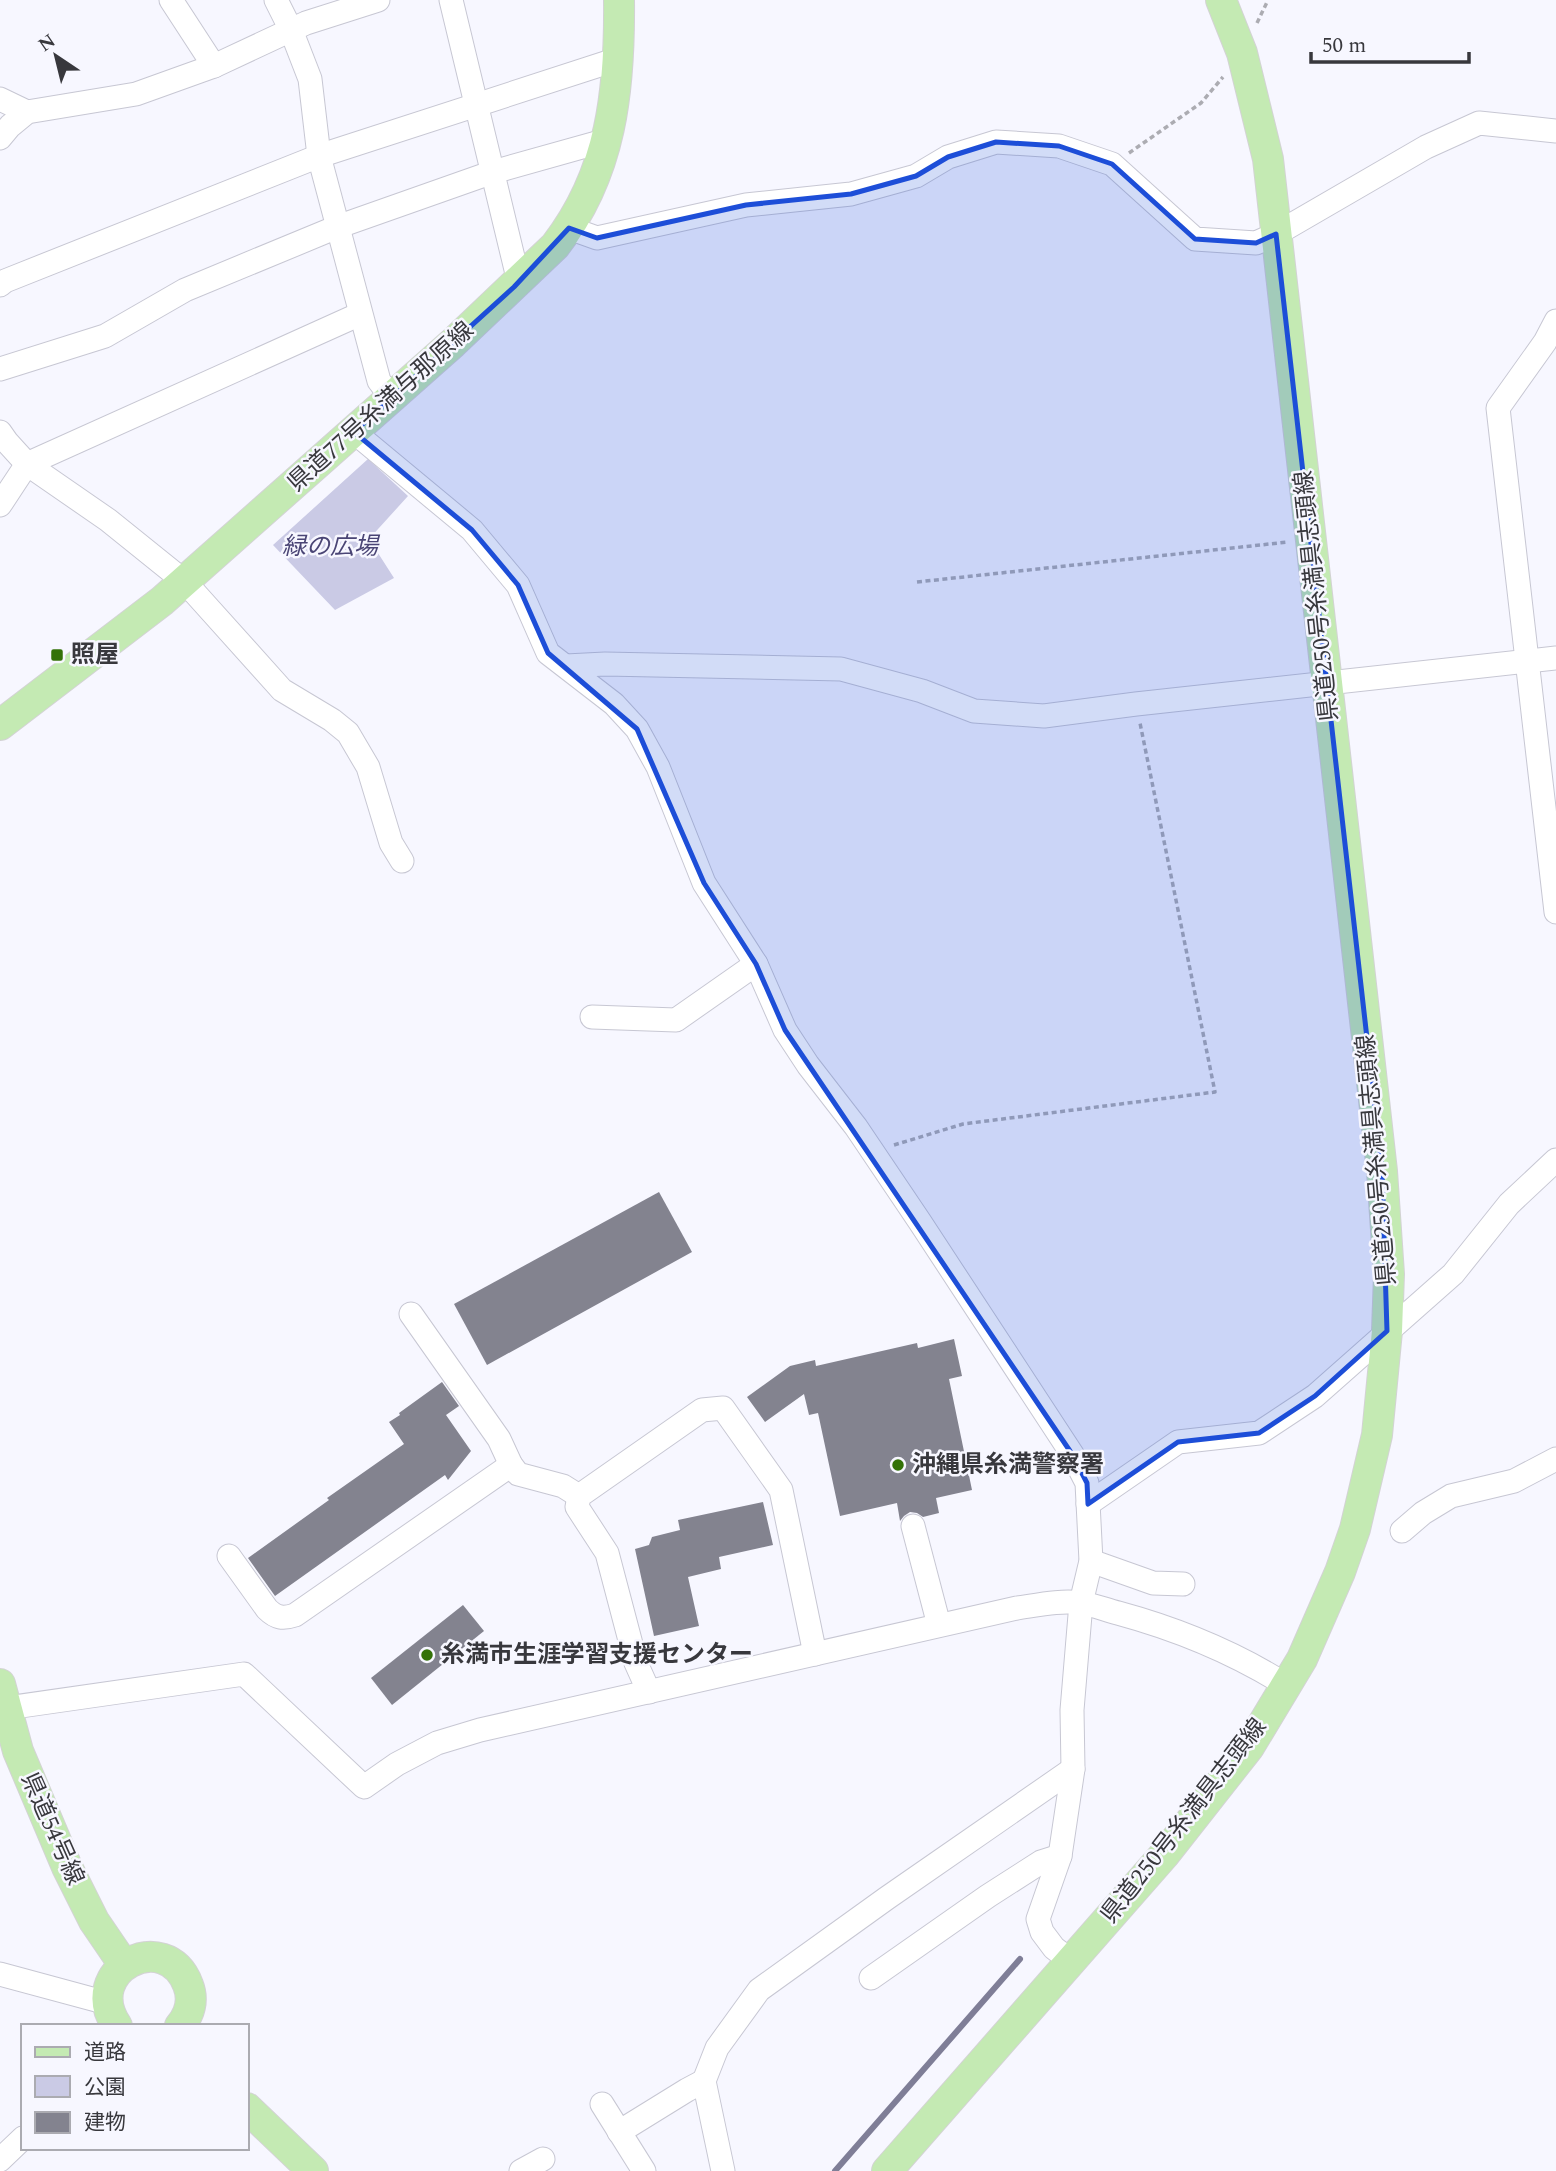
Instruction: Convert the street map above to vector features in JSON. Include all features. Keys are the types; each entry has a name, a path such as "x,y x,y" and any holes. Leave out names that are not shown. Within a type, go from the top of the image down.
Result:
{"main road":[{"name":"県道77号糸満与那原線","path":"0,725 185,582 392,398 555,246 585,201 607,140 618,59 619,0"},
{"name":"県道250号糸満具志頭線","path":"887,2171 1164,1855 1249,1747 1302,1659 1340,1572 1355,1529 1377,1434 1387,1331 1389,1274 1382,1171 1268,159 1242,53 1221,0"},
{"name":"県道54号線","path":"2,1700 25,1769 67,1867 94,1921 124,1965"},
{"path":"112,2014 108,1989 114,1976 124,1965 136,1958 150,1956 177,1966 186,1977 191,1991 191,2005 182,2024"},
{"path":"248,2109 313,2171"}],"street":[{"path":"171,0 214,66"},
{"path":"276,0 292,30 310,79 319,156 337,227 379,381 392,398"},
{"path":"0,138 27,112 136,94 214,66 292,30 377,0"},
{"path":"451,0 519,282"},
{"path":"0,285 319,156 618,59"},
{"path":"0,99 27,112"},
{"path":"569,228 597,238 746,205 851,194 916,176 948,156 996,142 1059,146 1112,164 1195,239 1256,243 1426,147 1479,123 1556,131"},
{"path":"0,369 105,336 185,290 337,227 493,172 607,140"},
{"path":"0,505 27,464 360,314"},
{"path":"1556,321 1545,342 1498,408 1556,912"},
{"path":"0,432 27,464 108,520 185,582 282,690 332,720 348,733 368,767 391,843 402,861"},
{"path":"354,432 472,530 518,585 548,653 614,704 637,729 658,767 704,883 756,964 785,1030 873,1152 1072,1454 1087,1483 1091,1561 1081,1603 1072,1710 1073,1769 1060,1856 1038,1919 1042,1932 1054,1948 1071,1961"},
{"path":"566,666 605,664 841,669 922,691 974,711 1044,716 1556,659"},
{"path":"592,1017 676,1020 756,964"},
{"path":"1088,1504 1178,1441 1259,1433 1315,1396 1452,1274 1509,1204 1556,1160"},
{"path":"411,1314 499,1439 518,1474 563,1486 579,1496"},
{"path":"649,1692 636,1663 607,1553 578,1507 579,1496 702,1410 723,1408 781,1490 815,1654"},
{"path":"1402,1531 1423,1513 1451,1496 1514,1481 1556,1460"},
{"path":"229,1556 267,1609 284,1619 295,1615 511,1465"},
{"path":"914,1526 939,1625"},
{"path":"1091,1561 1153,1583 1183,1584"},
{"path":"2,1700 244,1674 364,1787 397,1763 437,1742 480,1730 939,1625 1051,1603 1081,1603 1156,1623 1214,1647 1286,1685"},
{"path":"723,2171 704,2081 717,2049 759,1990 1073,1769"},
{"path":"871,1978 1030,1869 1060,1856"},
{"path":"0,1974 112,2014"},
{"path":"619,2132 704,2081"},
{"path":"602,2104 644,2171"},
{"path":"0,2160 21,2140"},
{"path":"521,2171 543,2160"}],"path":[{"path":"1112,164 1201,103 1242,53 1268,0"},
{"path":"916,582 1311,539"},
{"path":"873,1152 963,1124 1215,1092 1136,704"}],"highlighted area":[{"path":"996,142 1059,146 1112,164 1195,239 1256,243 1276,234 1382,1171 1387,1331 1315,1396 1259,1433 1178,1442 1088,1504 1087,1483 1072,1454 785,1030 756,964 704,883 637,729 548,653 518,585 472,530 354,432 514,287 569,228 597,238 746,205 851,194 916,176 948,157"}],"green space":[{"name":"緑の広場","path":"368,459 408,496 369,539 394,578 335,610 273,545"}],"building":[{"path":"659,1192 692,1252 487,1365 454,1304"},
{"path":"954,1339 962,1376 949,1379 972,1490 936,1498 939,1513 923,1517 910,1512 900,1521 897,1503 840,1516 818,1413 809,1415 804,1394 765,1422 747,1397 790,1366 815,1360 816,1366 917,1343 918,1348"},
{"path":"442,1382 459,1406 446,1415 471,1451 448,1480 445,1475 275,1596 248,1558 404,1444 389,1422"},
{"path":"763,1502 773,1545 719,1557 721,1569 688,1577 699,1626 654,1636 635,1549 649,1545 652,1537 680,1530 678,1520"},
{"name":"糸満市生涯学習支援センター","path":"463,1605 484,1631 392,1705 371,1678"}],"waterway":[{"path":"835,2171 1020,1959"}],"place":[{"name":"照屋","path":"57,655"},
{"name":"沖縄県糸満警察署","path":"898,1465"},
{"name":"糸満市生涯学習支援センター","path":"427,1655"}]}
